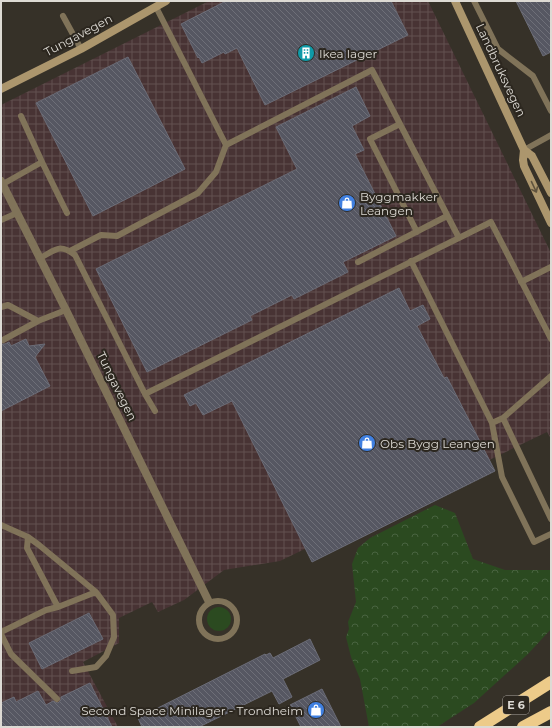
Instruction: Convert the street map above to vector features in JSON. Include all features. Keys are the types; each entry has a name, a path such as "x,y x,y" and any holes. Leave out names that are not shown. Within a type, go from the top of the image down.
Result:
{"highway":[{"name":"E 6","path":"480,727 551,682"},
{"name":"E 6","path":"523,727 551,712"}],"street":[{"name":"Tungavegen","path":"1,89 81,49 166,1"},
{"name":"Landbruksvegen","path":"455,1 524,150 532,156 551,193"},
{"name":"Landbruksvegen","path":"524,150 524,166 551,223"},
{"name":"Tungavegen","path":"2,182 209,602"}],"lane":[{"path":"474,1 498,49 532,76 551,111"},
{"path":"156,7 226,145"},
{"path":"63,16 81,49"},
{"path":"70,251 101,235 117,236 198,193 216,172 226,145 372,70 459,238"},
{"path":"21,116 67,213"},
{"path":"400,124 370,139 417,232"},
{"path":"524,150 551,135"},
{"path":"2,182 42,162"},
{"path":"1,220 17,213"},
{"path":"358,262 448,216"},
{"path":"145,394 491,222 551,339"},
{"path":"40,258 58,249 67,249 75,255 155,411"},
{"path":"411,261 492,423 502,477 534,542 551,534"},
{"path":"521,282 551,267"},
{"path":"1,307 8,305 38,321"},
{"path":"3,340 38,321 66,310"},
{"path":"492,423 503,418 551,376"},
{"path":"503,418 551,519"},
{"path":"1,525 28,537 96,592 113,615 114,638 106,656 96,667 72,671"},
{"path":"28,537 27,548 58,607"},
{"path":"57,699 11,654 1,633 46,610 58,607 96,592"},
{"path":"209,602 227,602 235,611 237,623 232,633 227,637 209,637 201,628 199,617 201,611 209,602"}],"shaded area":[{"path":"209,1 428,1 551,253 551,439 547,432 280,561 224,570 184,600 158,612 152,602 119,618 119,643 83,662 118,727 1,727 1,105"}],"green space":[{"path":"435,505 455,513 473,559 505,570 551,570 551,629 528,654 474,703 437,727 369,727 360,679 351,657 346,637 349,629 348,622 356,602 352,564 358,548 370,538"},
{"path":"219,607 227,611 231,619 227,627 219,631 211,627 207,619 211,611"}],"building":[{"name":"Ikea lager","path":"226,1 391,1 408,35 265,105 237,48 225,54 224,52 202,63 181,24"},
{"path":"516,1 551,1 551,52 543,56"},
{"path":"128,57 185,169 93,216 36,103"},
{"path":"356,87 370,116 352,126 364,150 355,154 396,236 343,262 348,272 294,299 292,295 250,316 252,320 147,372 96,269 297,169 276,127"},
{"name":"Obs Bygg Leangen","path":"399,288 410,311 423,305 430,319 417,326 444,378 447,377 495,471 312,562 232,401 203,415 196,403 190,406 184,395"},
{"path":"26,339 29,346 45,344 35,357 50,386 1,411 1,344 9,342 11,346"},
{"path":"89,613 103,639 42,669 29,643"},
{"path":"310,639 320,660 283,679 292,697 279,704 272,691 199,727 142,727 138,718 265,654 270,653 273,658"},
{"path":"90,683 112,727 1,727 1,703 14,697 16,702 38,691 46,705 53,701 58,703 61,700 61,697"},
{"path":"322,689 341,727 301,727 290,705"}],"place":[{"name":"Ikea lager","path":"306,53"},
{"name":"Byggmakker Leangen","path":"347,203"},
{"name":"Obs Bygg Leangen","path":"367,443"},
{"name":"Second Space Minilager - Trondheim","path":"316,710"}]}
